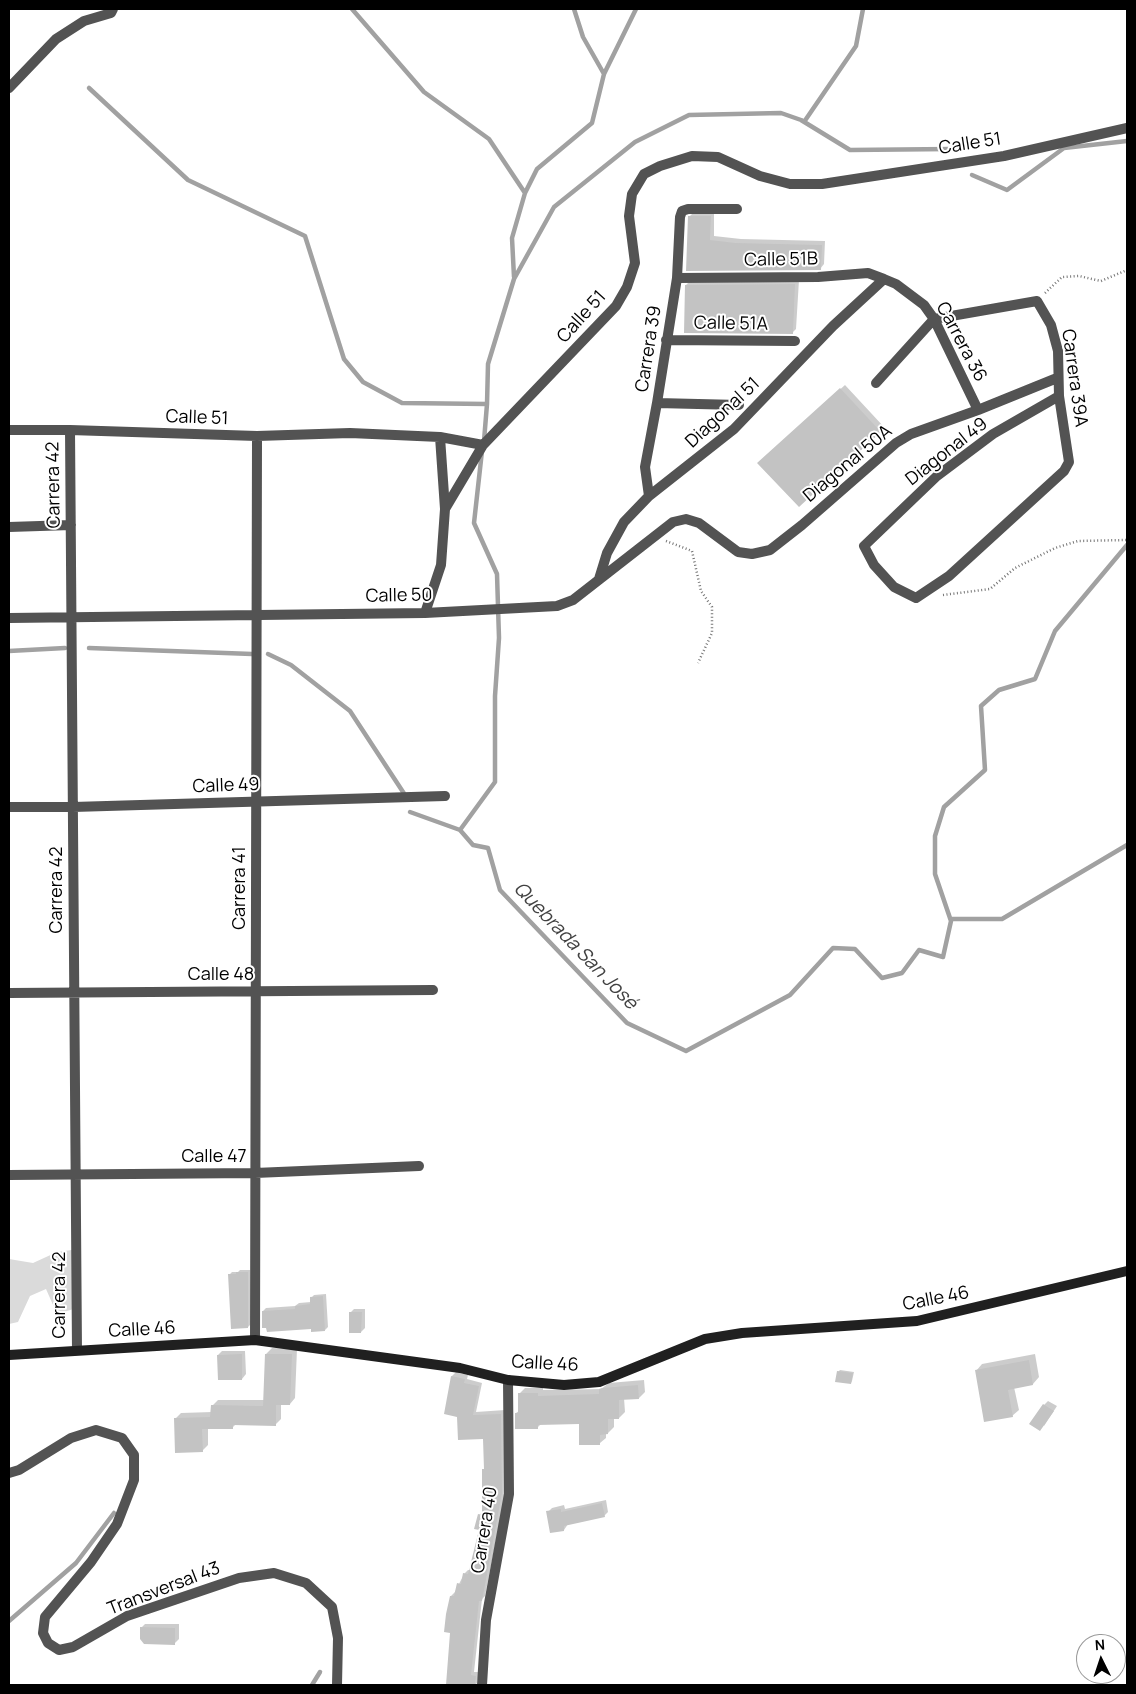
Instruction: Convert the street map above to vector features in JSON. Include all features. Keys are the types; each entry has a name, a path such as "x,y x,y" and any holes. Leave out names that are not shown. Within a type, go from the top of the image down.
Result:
{"street":[{"path":"9,88 56,39 84,21 110,13 113,9"},
{"name":"Calle 51","path":"9,430 257,436 350,433 440,437 483,445 616,306 628,287 635,263 629,216 632,194 644,174 660,166 692,156 718,157 760,176 790,184 822,184 1004,156 1127,128"},
{"name":"Carrera 39","path":"649,496 644,467 657,403 677,278 680,217 682,212 688,209 737,209"},
{"name":"Calle 51B","path":"677,278 818,277 868,273 884,279"},
{"name":"Carrera 36","path":"884,279 896,284 924,305 934,320 978,410"},
{"name":"Diagonal 51","path":"599,579 607,552 624,522 649,496 734,429 833,326 884,279"},
{"path":"876,383 934,320 1037,301"},
{"name":"Carrera 39A","path":"916,598 949,576 1064,471 1069,462 1057,378 1058,351 1051,325 1037,301"},
{"name":"Calle 51A","path":"666,340 794,341"},
{"name":"Diagonal 50A","path":"752,554 770,550 802,526 896,443 911,434 978,410 1057,378"},
{"name":"Diagonal 49","path":"916,598 894,587 874,565 864,546 937,476 994,434 1059,396"},
{"path":"657,403 739,405"},
{"name":"Carrera 42","path":"70,430 77,1350"},
{"name":"Carrera 41","path":"255,1340 257,436"},
{"path":"425,613 441,565 445,509 440,437"},
{"path":"445,509 483,445"},
{"name":"Calle 50","path":"9,618 425,613 557,606 573,600 673,522 686,519 699,523 738,552 752,554"},
{"path":"9,527 71,525"},
{"name":"Calle 49","path":"9,807 73,807 445,796"},
{"name":"Calle 48","path":"9,992 433,990"},
{"name":"Calle 47","path":"9,1175 255,1173 419,1166"},
{"name":"Calle 46","path":"9,1355 255,1340 460,1368 508,1380 564,1385 599,1382 705,1339 742,1333 917,1321 1127,1271"},
{"name":"Carrera 40","path":"482,1685 486,1620 510,1494 508,1380"},
{"name":"Transversal 43","path":"9,1472 19,1470 71,1438 96,1430 122,1438 134,1455 134,1480 117,1524 91,1562 45,1617 42,1633 48,1643 59,1650 72,1647 127,1616 239,1578 274,1573 306,1582 332,1607 338,1638 337,1685"}],"path":[{"path":"1037,301 1062,277 1079,276 1101,281 1127,270"},
{"path":"653,536 692,551 701,591 712,607 712,633 698,663"},
{"path":"916,598 990,589 1015,568 1055,548 1078,541 1127,540"}],"shaded area":[{"path":"79,1249 77,1308 57,1314 46,1289 30,1296 18,1322 9,1324 9,1259 33,1263 57,1252"}],"building":[{"path":"688,216 711,216 710,240 736,243 822,245 821,270 686,271"},
{"path":"795,284 793,334 684,333 685,285"},
{"path":"840,388 881,432 799,507 757,463"},
{"path":"236,1272 248,1272 248,1328 231,1329 228,1274 236,1274"},
{"path":"323,1296 325,1331 311,1332 311,1329 267,1332 266,1328 262,1328 262,1311 295,1309 295,1306 310,1304 310,1297"},
{"path":"349,1312 362,1312 361,1333 349,1333"},
{"path":"242,1354 242,1380 218,1380 217,1355"},
{"path":"265,1354 292,1354 290,1405 276,1405 276,1426 233,1425 233,1429 202,1429 203,1452 175,1453 174,1418 210,1417 211,1405 263,1406"},
{"path":"1029,1360 1033,1385 1008,1390 1013,1417 984,1422 975,1370"},
{"path":"837,1371 853,1373 851,1384 835,1382"},
{"path":"451,1376 465,1379 464,1383 479,1386 473,1415 501,1414 502,1493 482,1601 479,1601 471,1675 476,1676 475,1685 446,1685 450,1633 444,1632 446,1614 450,1596 454,1596 457,1583 461,1584 463,1573 468,1574 479,1530 474,1529 478,1514 482,1515 482,1469 484,1469 483,1439 458,1440 457,1417 444,1414"},
{"path":"638,1385 639,1399 619,1400 619,1419 608,1419 608,1434 600,1435 600,1445 579,1445 579,1424 538,1425 538,1429 515,1429 515,1413 518,1413 518,1393 538,1393 538,1396 599,1394 599,1389 602,1388"},
{"path":"1043,1404 1054,1411 1040,1431 1029,1424"},
{"path":"602,1503 605,1517 564,1526 564,1531 550,1533 546,1511 561,1509 561,1512"},
{"path":"140,1627 175,1628 175,1645 144,1644 140,1639"}],"waterway":[{"path":"352,9 424,92 489,139 525,193"},
{"path":"574,9 583,37 604,74"},
{"path":"514,277 512,238 525,193 537,169 592,123 604,74 636,9"},
{"path":"804,122 856,46 863,9"},
{"path":"89,88 188,180 305,236 344,359 363,382 402,403 487,404"},
{"path":"484,441 488,364 514,279 554,207 635,142 689,115 781,113 801,120 850,150 951,149"},
{"path":"972,175 1007,190 1064,148 1127,141"},
{"path":"460,830 495,782 495,696 499,638 497,574 474,523 482,451"},
{"name":"Quebrada San José","path":"410,812 460,830 473,845 488,848 500,890 627,1023 686,1051 790,995 833,948 855,949 882,978 902,973 919,950 943,957 951,921 935,874 935,836 944,807 985,770 981,706 999,690 1035,679 1055,631 1127,545"},
{"name":"Quebrada San José","path":"9,651 65,648"},
{"name":"Quebrada San José","path":"89,648 252,654"},
{"name":"Quebrada San José","path":"268,654 291,665 350,711 405,795"},
{"path":"951,919 1002,919 1127,845"},
{"path":"9,1621 76,1563 114,1513"},
{"path":"312,1685 320,1672"}]}
